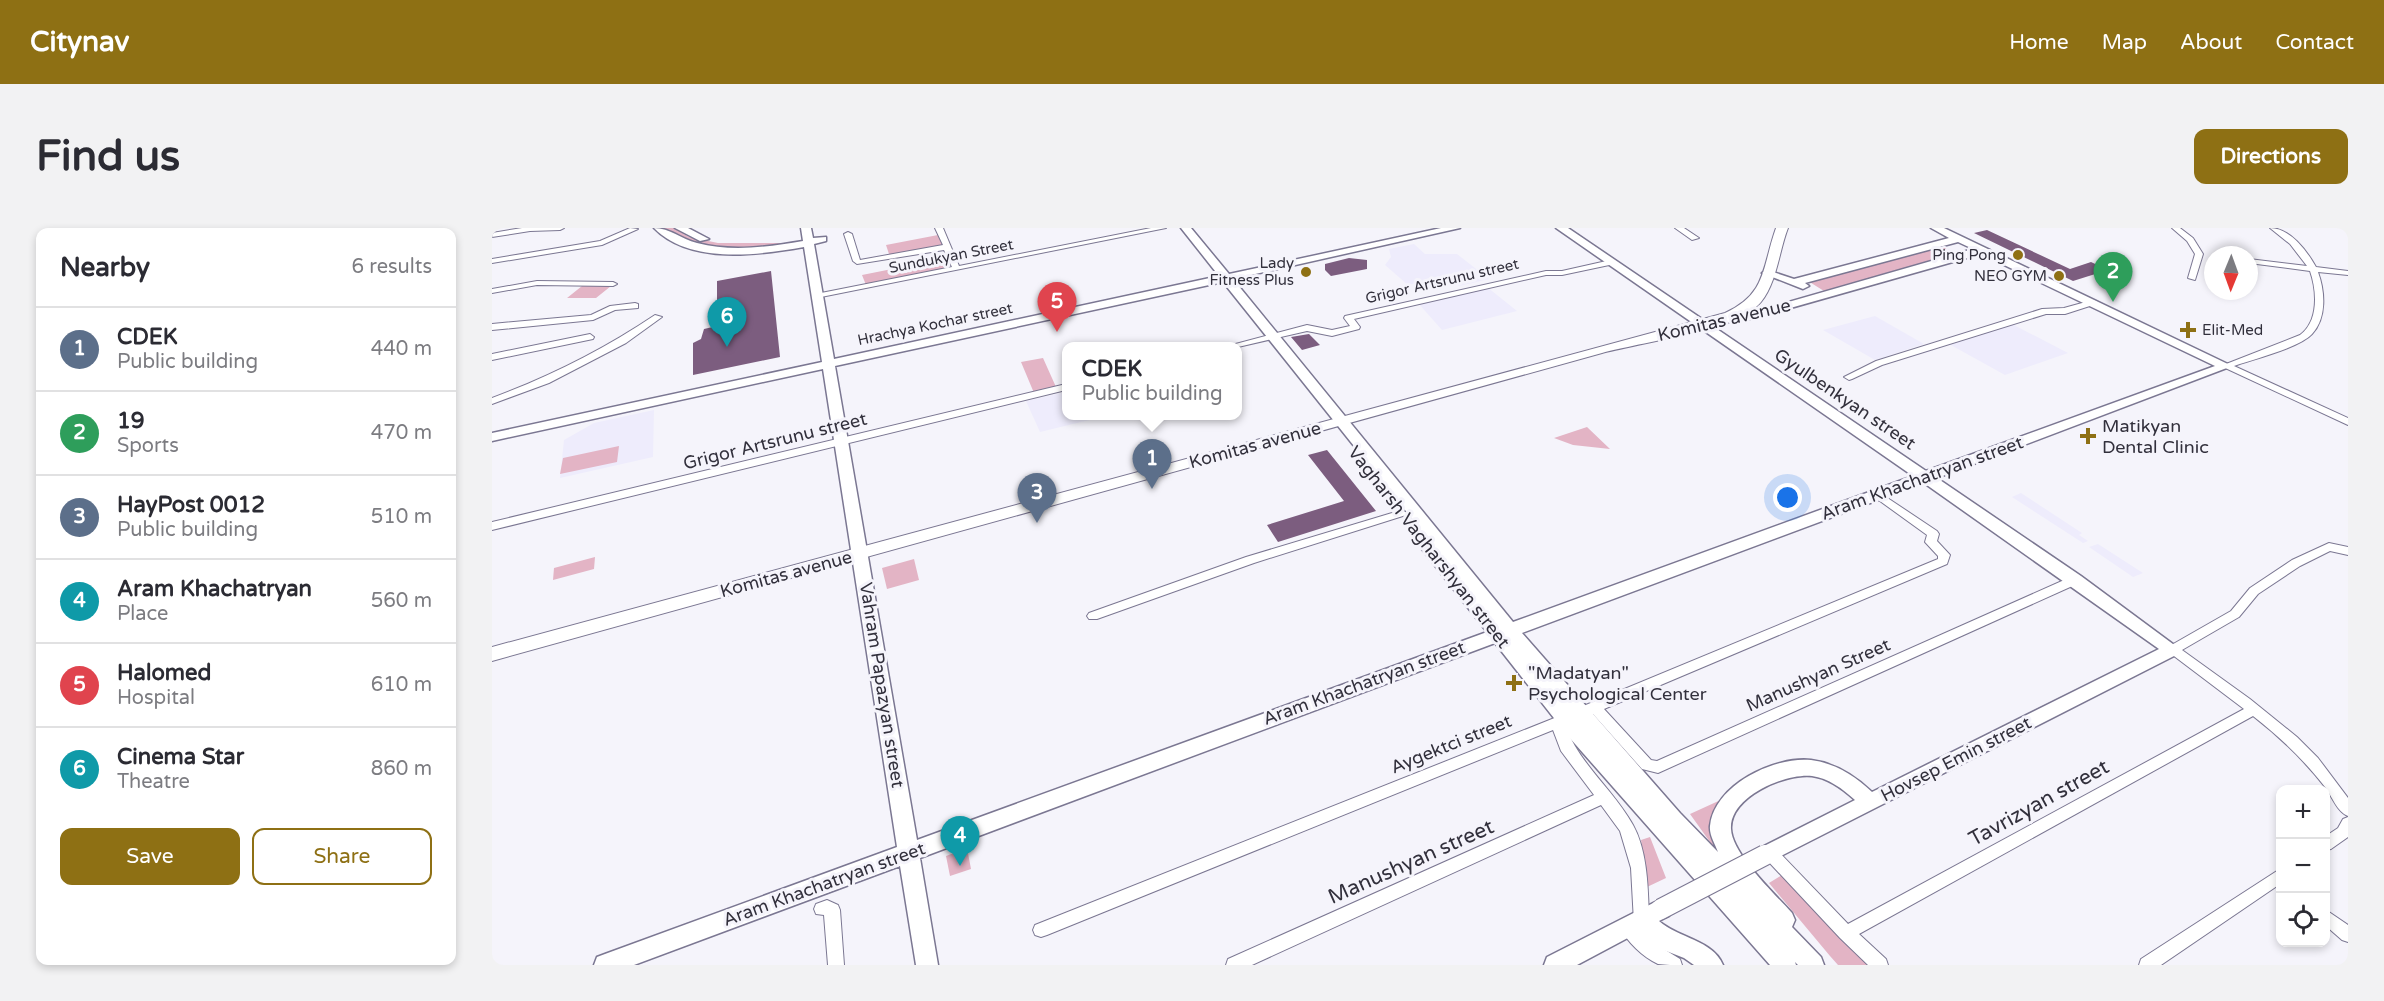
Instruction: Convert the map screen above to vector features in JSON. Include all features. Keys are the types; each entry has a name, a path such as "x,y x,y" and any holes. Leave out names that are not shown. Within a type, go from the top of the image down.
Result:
{"main road":[{"path":"1700,321 1745,293 1773,228"},
{"path":"1700,321 1746,308 1754,301 1767,273 1782,228"},
{"name":"Komitas avenue","path":"492,654 860,549 1700,321"},
{"name":"Komitas avenue","path":"492,645 860,549"}],"street":[{"path":"492,235 530,229 560,228"},
{"path":"659,228 683,243 714,249 750,249 807,237"},
{"path":"680,228 697,237 729,242 807,237"},
{"path":"939,228 956,268"},
{"name":"Sundukyan Street","path":"816,296 1162,228"},
{"name":"Vagharsh Vagharshyan street","path":"1180,228 1336,418 1503,632"},
{"path":"1186,228 1220,277"},
{"name":"Hrachya Kochar street","path":"492,437 1438,228"},
{"name":"Hrachya Kochar street","path":"1220,277 1455,228"},
{"name":"Gyulbenkyan street","path":"1561,228 1700,321 2075,580 2172,650 2280,730 2313,759 2335,787 2348,810"},
{"path":"1679,228 1695,238"},
{"path":"1936,228 2348,423"},
{"path":"2176,228 2203,255 2192,278"},
{"path":"2226,366 2309,333 2318,314 2320,294 2315,269 2298,247 2274,228"},
{"path":"492,261 602,243 634,229"},
{"path":"848,234 857,261 860,262 947,247"},
{"name":"Vahram Papazyan street","path":"807,237 927,965"},
{"name":"Komitas avenue","path":"1795,282 1959,239"},
{"name":"Komitas avenue","path":"1700,321 1737,320 1982,249"},
{"name":"Grigor Artsrunu street","path":"1242,344 1307,328 1332,333 1356,327 1348,318 1546,273 1562,273 1611,262"},
{"path":"2258,262 2348,273"},
{"path":"1767,273 1795,282 1819,296"},
{"path":"492,291 537,283 613,284"},
{"path":"1849,378 1879,363 1941,343 2050,310 2065,311 2093,302"},
{"path":"492,327 593,317 613,308 635,306"},
{"path":"492,401 574,366 640,331 658,317"},
{"path":"492,357 590,337"},
{"name":"Hrachya Kochar street","path":"492,430 828,362"},
{"name":"Aram Khachatryan street","path":"605,965 2226,366"},
{"name":"Grigor Artsrunu street","path":"492,526 1062,388"},
{"name":"Vagharsh Vagharshyan street","path":"1336,418 1402,513 1785,965"},
{"name":"Aygektci street","path":"1041,930 1574,715 1943,561 1944,555 1931,542 1933,534 1877,494"},
{"path":"1093,616 1250,560 1402,513"},
{"name":"Hovsep Emin street","path":"1556,965 1767,854 2172,650 2235,614 2254,591 2296,563 2329,547 2348,551"},
{"name":"Manushyan Street","path":"1574,715 1647,765 1658,767 2075,580"},
{"name":"Tavrizyan street","path":"1846,933 2253,710"},
{"path":"1574,715 1566,747 1627,828 1639,868 1635,924 1643,945 1674,965"},
{"name":"Vagharsh Vagharshyan street","path":"1574,715 1813,965"},
{"path":"1820,965 1725,848 1719,828 1730,800 1771,776 1798,768 1811,768 1839,776 1870,802"},
{"name":"Manushyan street","path":"1234,965 1604,797"},
{"path":"2330,841 2343,832 2348,823"},
{"path":"1767,854 1881,965"},
{"path":"2147,965 2276,881"},
{"path":"822,909 827,907 832,910 836,965"},
{"path":"2330,920 2348,935"},
{"path":"1635,924 1664,940 1692,950 1712,965"}],"shaded area":[{"path":"664,228 674,228 689,237 718,243 795,243 764,249 709,246 676,236"},
{"path":"938,235 944,247 890,257 886,245"},
{"path":"1414,244 1425,254 1457,254 1489,279 1459,286 1446,277 1408,285 1385,265 1391,257 1389,249"},
{"path":"1941,246 1959,254 1824,291 1808,281"},
{"path":"947,258 950,268 866,285 862,275"},
{"path":"582,286 611,286 596,298 567,298"},
{"path":"1487,287 1517,311 1442,330 1418,303"},
{"path":"1875,316 1924,344 1875,360 1823,330"},
{"path":"2012,324 2068,353 2005,375 1949,344"},
{"path":"1043,358 1056,387 1034,393 1021,362"},
{"path":"1062,393 1062,420 1090,420 1040,432 1026,401"},
{"path":"654,410 653,457 560,478 564,440 594,423"},
{"path":"1587,427 1610,449 1573,445 1554,438"},
{"path":"619,446 617,462 560,474 563,458"},
{"path":"2021,493 2082,533 2079,535 2088,541 2083,543 2012,497"},
{"path":"2098,544 2143,573 2133,577 2089,547"},
{"path":"595,557 594,569 553,580 554,568"},
{"path":"914,559 919,580 887,589 882,568"},
{"path":"1725,798 1720,847 1715,849 1690,814"},
{"path":"1650,837 1666,878 1647,887 1641,840"},
{"path":"967,848 971,869 950,876 946,856"},
{"path":"1782,875 1869,965 1838,965 1769,883"}],"building":[{"path":"1987,230 2070,269 2091,262 2108,270 2073,281 1974,233"},
{"path":"1349,258 1367,260 1367,269 1331,276 1325,270 1325,264"},
{"path":"771,271 780,357 693,375 693,343 701,339 704,329 717,326 717,281"},
{"path":"1309,334 1320,345 1302,350 1291,337"},
{"path":"1327,450 1376,511 1278,542 1267,525 1344,501 1308,455"}],"place":[{"name":"Ping Pong","path":"2018,255"},
{"name":"Lady Fitness Plus","path":"1306,272"},
{"name":"NEO GYM","path":"2059,276"},
{"name":"19","path":"2113,302"},
{"name":"Elit-Med","path":"2188,330"},
{"name":"Halomed","path":"1057,332"},
{"name":"Cinema Star","path":"727,347"},
{"name":"Matikyan Dental Clinic","path":"2088,436"},
{"name":"CDEK","path":"1152,489"},
{"name":"HayPost 0012","path":"1037,523"},
{"name":"\"Madatyan\" Psychological Center","path":"1514,683"},
{"name":"Aram Khachatryan","path":"960,866"}]}
